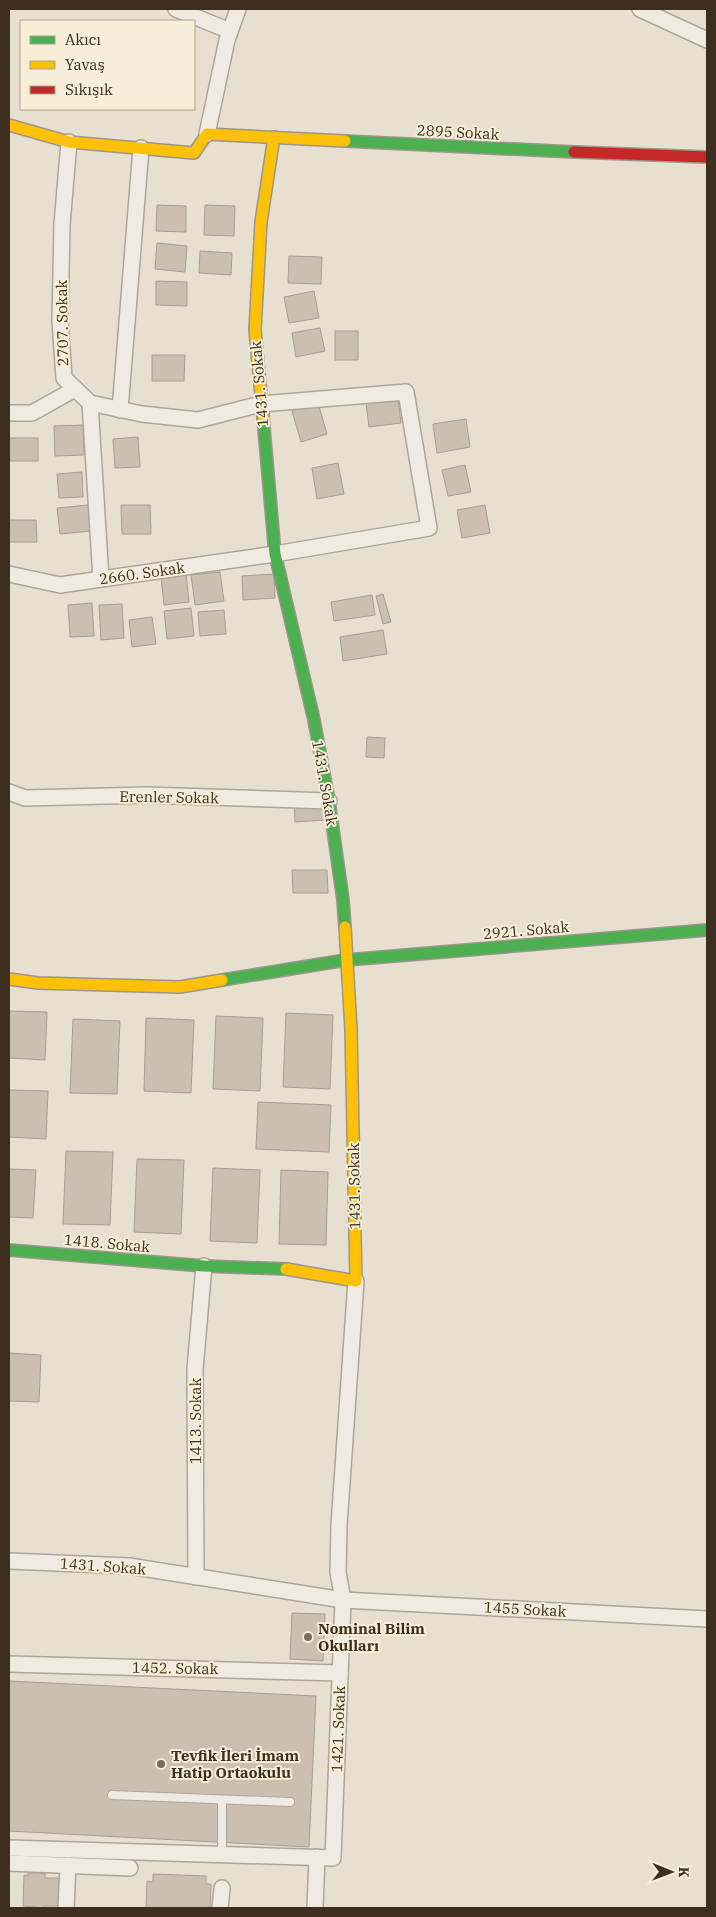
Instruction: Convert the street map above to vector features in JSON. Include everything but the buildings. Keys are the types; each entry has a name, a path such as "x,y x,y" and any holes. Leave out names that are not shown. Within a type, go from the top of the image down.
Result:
{"street":[{"path":"9,125 69,142 194,153 207,134 230,31 238,9"},
{"path":"640,9 707,40"},
{"path":"184,10 230,31"},
{"name":"2895 Sokak","path":"207,134 532,151 707,157"},
{"name":"1431. Sokak","path":"274,137 261,222 255,330 275,554 314,720 329,801 343,900 351,1029 356,1281"},
{"name":"2707. Sokak","path":"69,142 62,224 60,321 64,378 75,390 90,403 142,414 198,420 261,404 406,392 429,528"},
{"path":"120,410 141,148"},
{"path":"9,413 32,413 75,390"},
{"path":"90,403 101,579"},
{"name":"2660. Sokak","path":"9,574 60,585 275,554 429,528"},
{"name":"Erenler Sokak","path":"9,792 25,798 147,795 329,801"},
{"name":"2921. Sokak","path":"9,979 38,983 180,987 346,960 707,930"},
{"name":"1418. Sokak","path":"9,1250 204,1266"},
{"path":"204,1266 285,1269 356,1281"},
{"name":"1413. Sokak","path":"196,1577 195,1369 204,1266"},
{"name":"1421. Sokak","path":"317,1857 333,1858 343,1600 338,1572 339,1525 356,1281"},
{"name":"1431. Sokak","path":"9,1561 130,1566 343,1600"},
{"name":"1455 Sokak","path":"343,1600 707,1619"},
{"name":"1452. Sokak","path":"9,1664 340,1672"},
{"path":"9,1848 317,1857 315,1908"},
{"path":"9,1863 130,1868"},
{"path":"66,1908 68,1866"},
{"path":"220,1908 222,1888"}],"lane":[{"path":"112,1795 290,1802"},
{"path":"222,1800 222,1854"}],"traffic: fast":[{"path":"345,141 574,152"},
{"path":"263,417 275,554 314,720 329,801 345,927"},
{"path":"222,980 346,960 707,930"},
{"path":"9,1250 204,1266 286,1269"}],"traffic: slow":[{"path":"9,125 69,142 194,153 207,134 345,141"},
{"path":"263,417 255,330 261,222 274,137"},
{"path":"286,1269 356,1281 351,1029 345,927"},
{"path":"9,979 38,983 180,987 222,980"}],"traffic: jam":[{"path":"574,152 707,157"}],"place":[{"name":"Nominal Bilim Okulları","path":"308,1637"},
{"name":"Tevfik İleri İmam Hatip Ortaokulu","path":"161,1764"}]}
